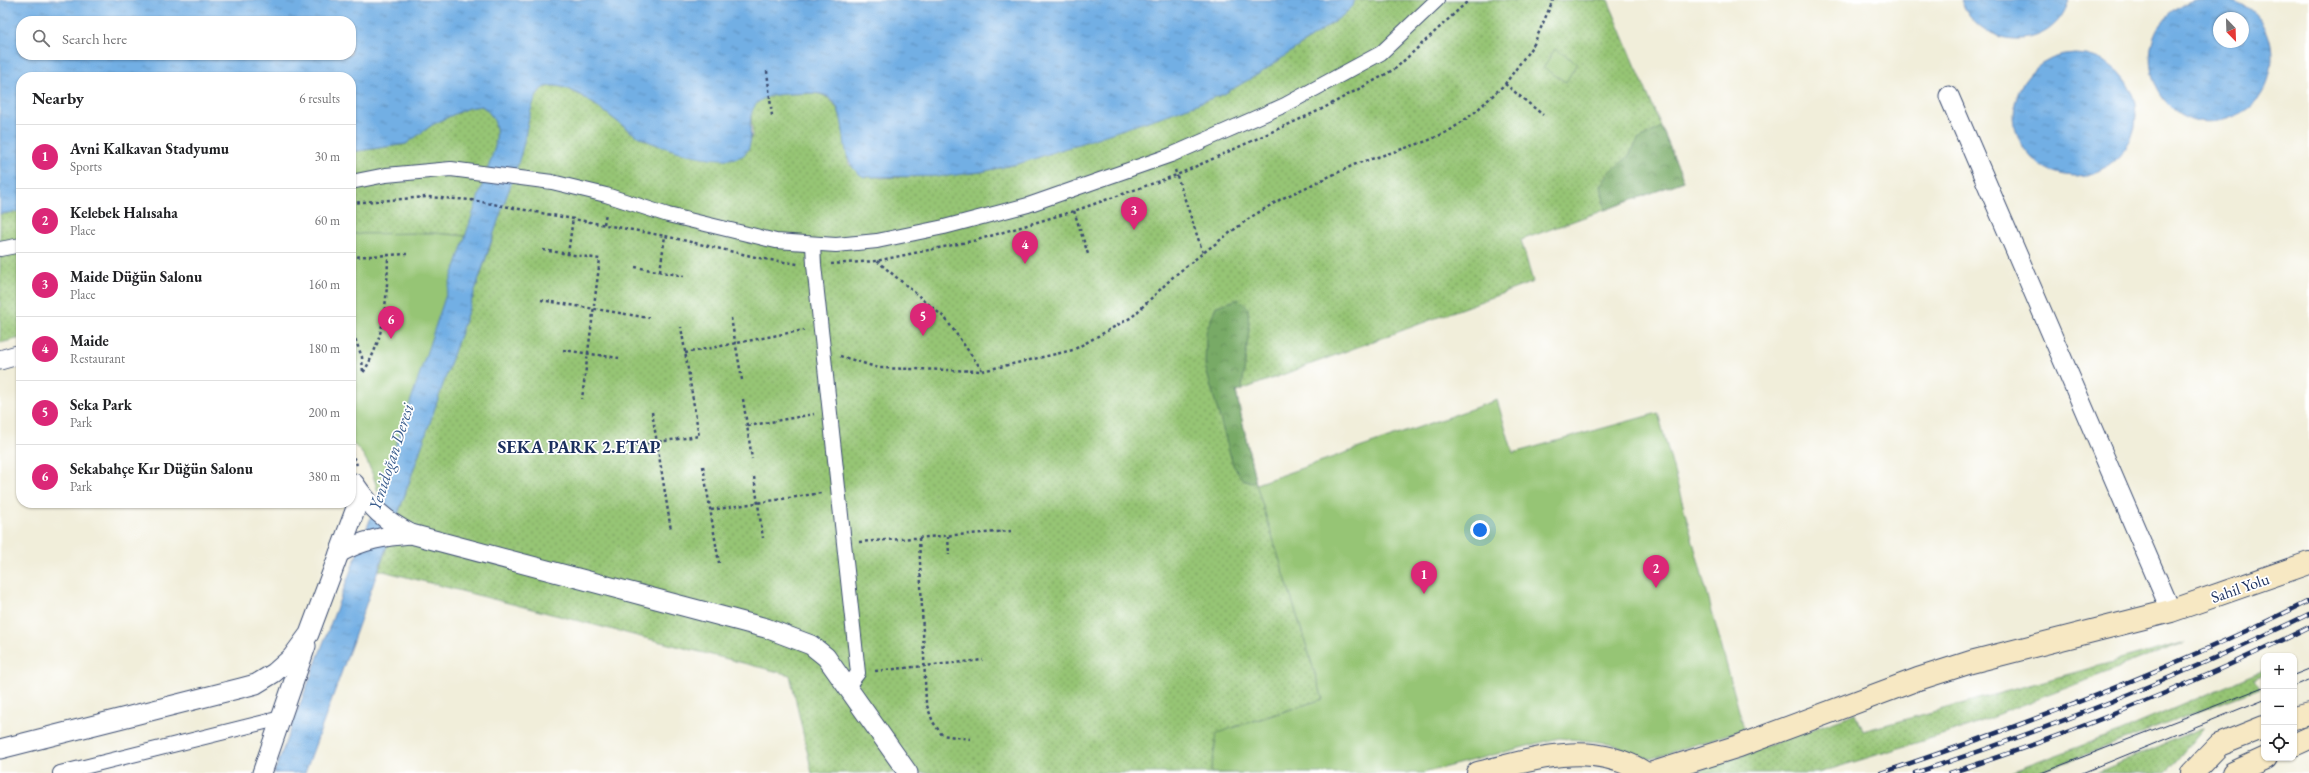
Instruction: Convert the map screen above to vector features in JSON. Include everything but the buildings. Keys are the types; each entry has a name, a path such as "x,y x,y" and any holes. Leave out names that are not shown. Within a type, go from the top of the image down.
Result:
{"main road":[{"name":"Sahil Yolu","path":"1653,773 1739,746 1918,679 1971,662 2170,611 2309,563"},
{"path":"2297,717 2309,714"},
{"path":"2192,773 2219,745 2261,728"},
{"path":"2297,744 2309,738"},
{"path":"1478,773 1548,756 1580,753 1612,758 1645,773"},
{"path":"2233,773 2261,760"}],"street":[{"path":"356,181 438,169 483,173 552,182 606,195 668,215 776,241 813,244 857,243 898,237 979,218 1067,192 1171,155 1285,105 1381,53 1438,0"},
{"path":"1949,96 2170,611"},
{"path":"813,244 820,327 831,411 845,544 853,680"},
{"path":"0,249 16,246"},
{"path":"0,360 16,355"},
{"path":"356,485 388,530"},
{"path":"262,773 282,718 309,634 356,508 356,492"},
{"path":"340,553 388,530 411,534 794,637 811,645 853,680 908,773"},
{"path":"0,749 256,684 282,667 309,634"},
{"path":"60,773 282,718"}],"path":[{"path":"823,350 879,368 982,371 1073,350 1132,317 1174,276 1203,253 1251,217 1296,190 1356,164 1427,141 1449,130 1474,113 1506,84 1534,44 1553,0"},
{"path":"767,71 772,116"},
{"path":"1506,84 1543,115"},
{"path":"1171,155 1203,253"},
{"path":"1067,192 1088,254"},
{"path":"356,203 427,197 471,200 665,236 764,259 814,265"},
{"path":"568,254 572,218"},
{"path":"660,272 665,236"},
{"path":"542,250 600,259 582,399"},
{"path":"356,341 362,357 363,372 374,356 379,342 387,291 388,254"},
{"path":"356,257 407,254"},
{"path":"876,261 945,318 982,371"},
{"path":"635,267 684,276"},
{"path":"541,300 649,318"},
{"path":"731,318 742,380"},
{"path":"629,446 699,436 681,327"},
{"path":"685,353 820,327"},
{"path":"562,350 619,358"},
{"path":"743,399 752,459"},
{"path":"748,426 831,411"},
{"path":"652,412 671,530"},
{"path":"704,466 719,563"},
{"path":"754,477 763,538"},
{"path":"711,510 840,490"},
{"path":"845,544 1011,531"},
{"path":"948,536 950,555"},
{"path":"919,538 926,704 933,722 942,735 970,739"},
{"path":"853,680 924,666 984,660"}],"green space":[{"path":"1355,0 1608,0 1684,181 1521,240 1533,282 1236,392 1256,484 1323,699 1234,727 1249,773 812,773 790,675 379,570 493,238 433,233 356,234 356,151 406,144 432,125 468,108 481,106 487,110 496,124 497,134 495,147 522,149 529,116 539,92 544,88 555,86 567,89 594,104 633,133 650,142 712,158 727,158 740,155 749,144 752,136 752,109 760,99 772,95 812,93 828,98 835,105 842,124 849,165 881,178 981,172 1021,163 1224,94 1299,46 1342,16 1352,7"},
{"path":"1555,49 1577,63 1566,82 1543,68"},
{"path":"1661,127 1684,181 1605,210 1601,185 1611,171 1628,157 1638,140"},
{"path":"16,212 16,339 0,343 0,214"},
{"path":"433,233 466,236 379,496 370,467 362,453 356,446 356,234"},
{"path":"1239,299 1248,308 1249,329 1242,390 1236,392 1256,484 1242,479 1233,465 1205,366 1206,332 1216,306"},
{"path":"1497,400 1513,453 1658,413 1744,729 1650,759 1609,743 1559,738 1423,773 1211,773 1217,733 1323,699 1256,484"},
{"path":"2185,642 1958,730 1818,773 1693,773 1856,713 1863,731"},
{"path":"2261,671 2261,676 2255,679 2260,688 2050,768 2030,773 2008,773 2121,731"},
{"path":"2204,727 2166,773 2096,773"}],"water":[{"path":"0,0 1355,0 1352,7 1342,16 1262,72 1224,94 1166,115 1021,163 981,172 948,176 864,177 854,169 848,158 838,109 832,100 821,94 786,94 765,98 755,106 751,117 750,141 747,151 738,157 720,159 691,155 649,142 631,132 594,104 568,89 556,86 545,87 540,90 534,101 528,120 518,164 428,427 380,566 305,773 274,773 379,496 495,147 496,129 491,115 482,106 468,108 432,125 406,144 356,151 356,72 16,72 16,212 0,214"},
{"path":"1961,0 2069,0 2061,18 2048,30 2033,37 2016,39 1999,36 1984,29 1970,17"},
{"path":"2195,0 2229,0 2244,6 2256,15 2265,27 2270,40 2272,55 2271,70 2266,85 2259,98 2249,108 2227,119 2201,121 2179,113 2163,98 2153,77 2150,54 2156,32 2171,13"},
{"path":"2075,54 2098,58 2109,64 2118,72 2126,81 2132,92 2136,115 2132,138 2126,149 2118,158 2109,166 2098,172 2075,176 2052,172 2041,166 2032,158 2024,149 2018,138 2014,115 2018,92 2024,81 2032,72 2041,64 2052,58"}],"tram line":[{"path":"2297,674 2309,669"},
{"path":"2297,685 2309,680"},
{"path":"2041,773 2261,688"},
{"path":"2082,773 2261,700"}],"railway":[{"path":"1881,773 1990,735 2152,673 2309,601"},
{"path":"1915,773 2065,720 2115,700 2213,659 2309,614"},
{"path":"1950,773 2041,742 2132,707 2266,648 2309,627"}],"place":[{"name":"Maide Düğün Salonu","path":"1134,230"},
{"name":"Maide","path":"1025,264"},
{"name":"Seka Park","path":"923,336"},
{"name":"Sekabahçe Kır Düğün Salonu","path":"391,339"},
{"name":"Kelebek Halısaha","path":"1656,588"},
{"name":"Avni Kalkavan Stadyumu","path":"1424,594"}],"district":[{"name":"SEKA PARK 2.ETAP","path":"579,446"}],"water label":[{"name":"Yenidoğan Deresi","path":"391,457"}]}
